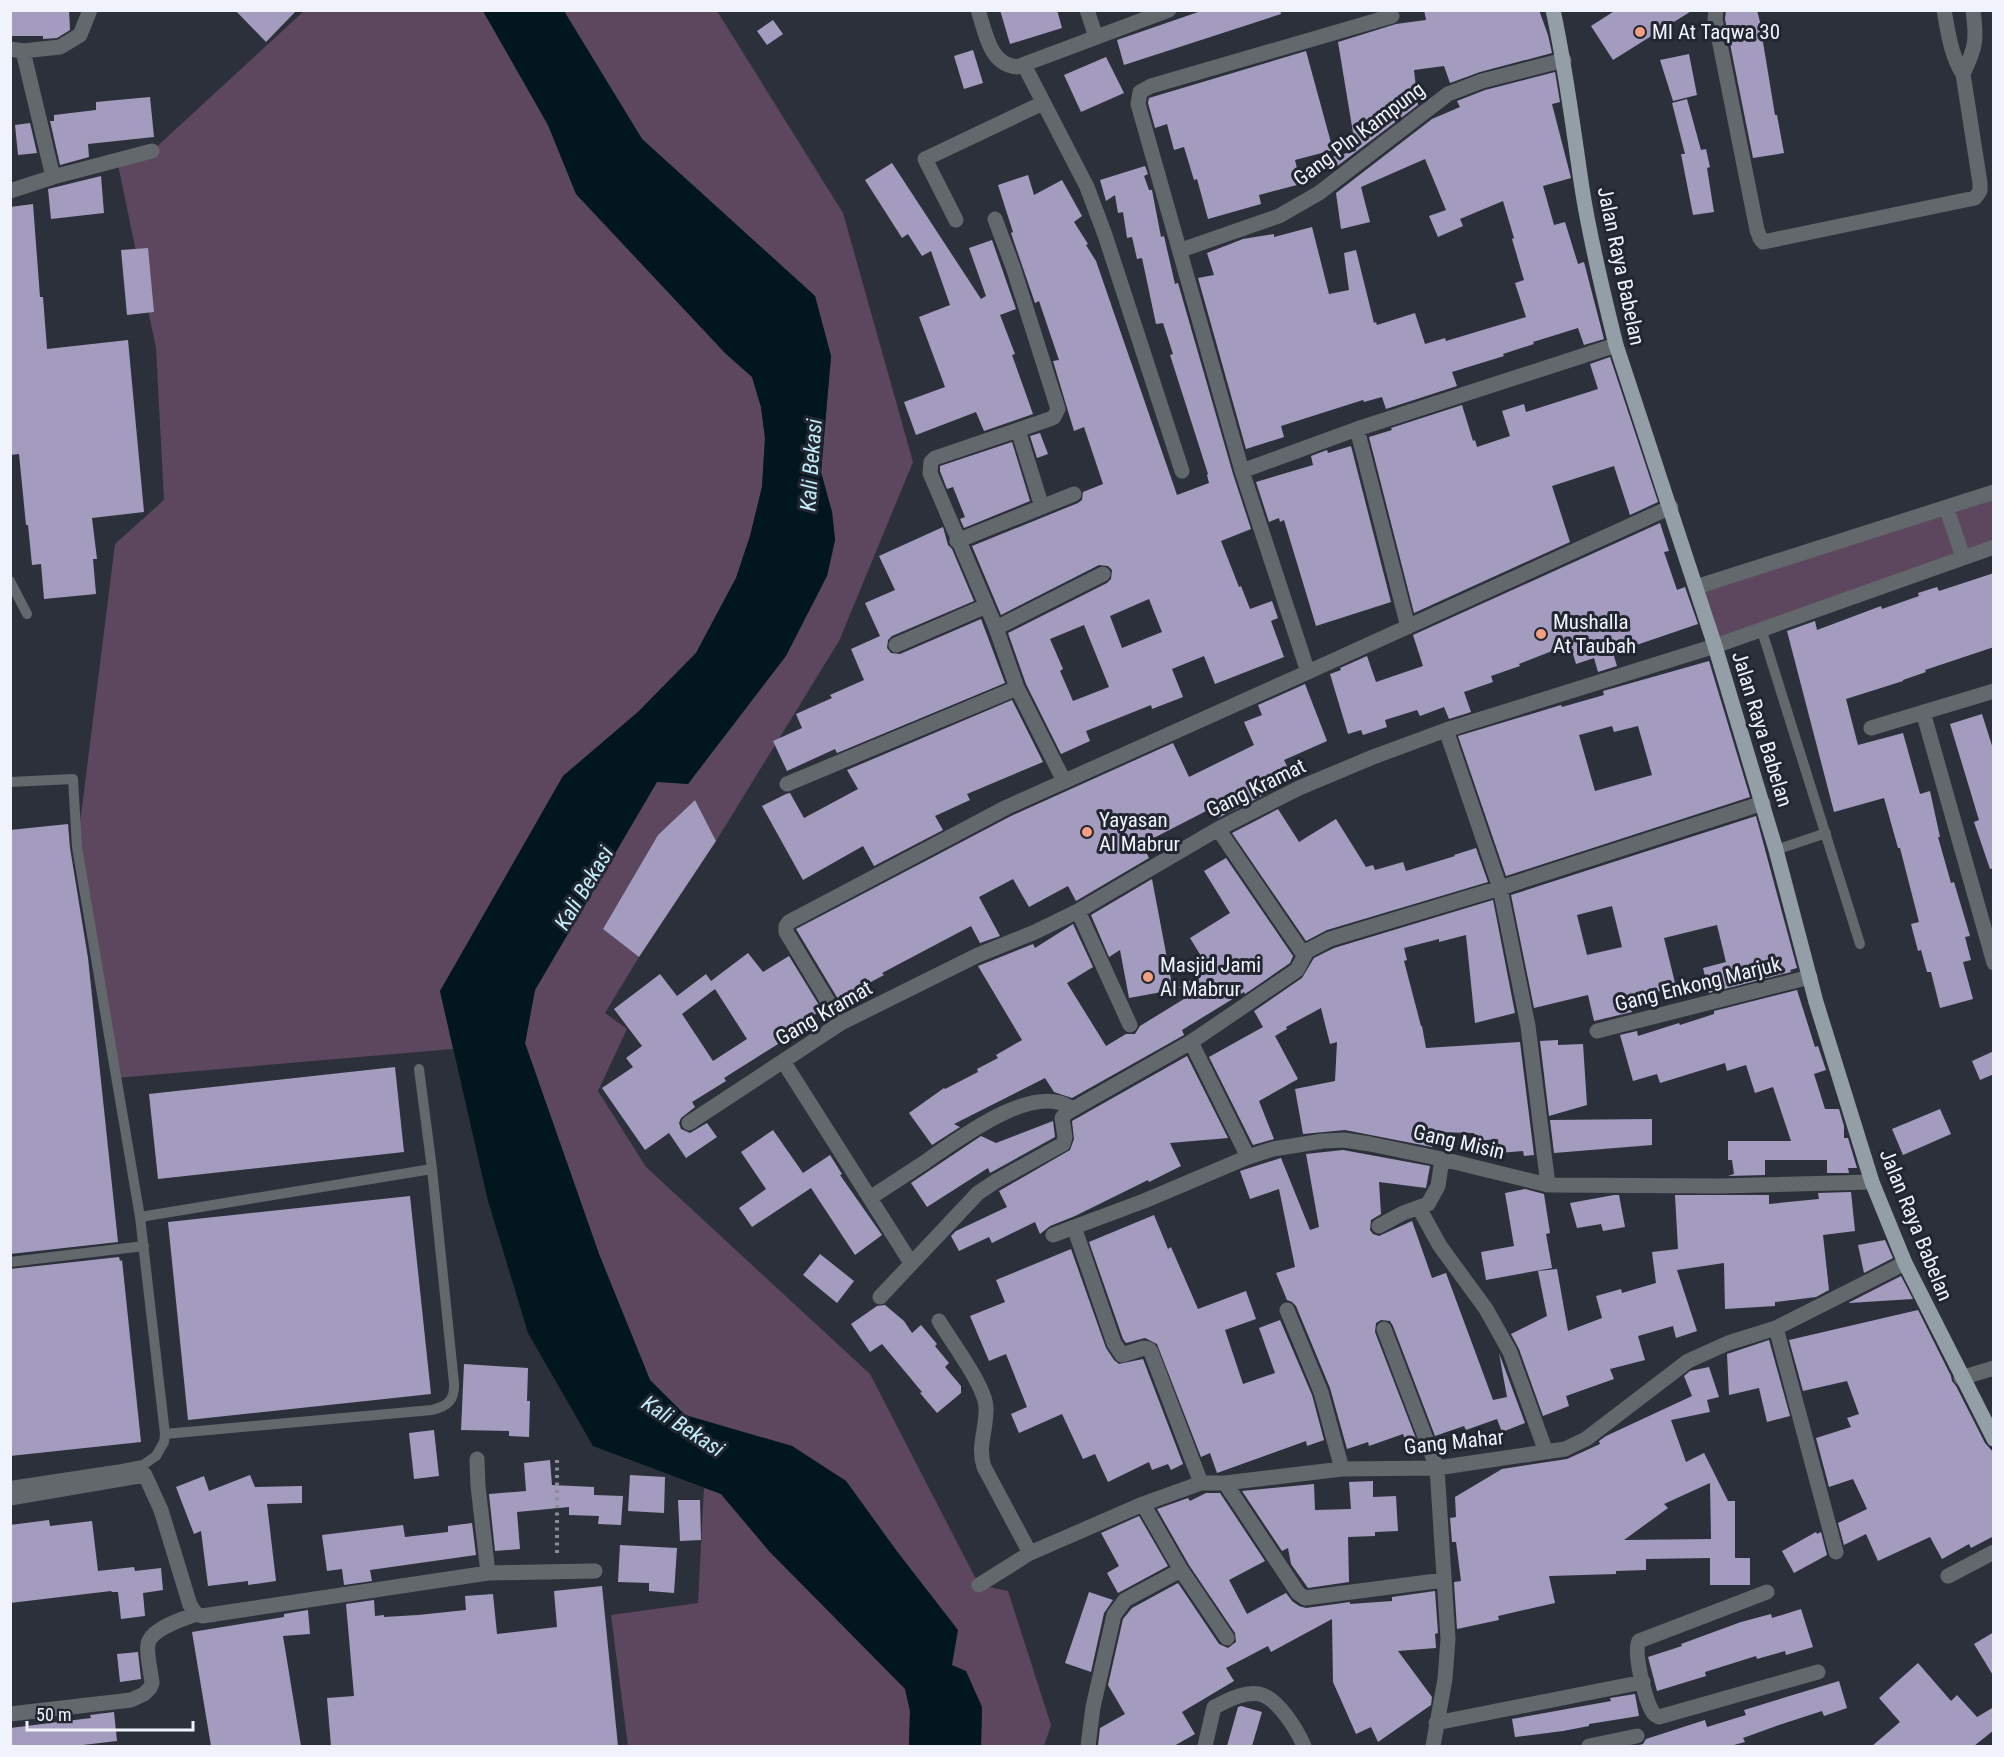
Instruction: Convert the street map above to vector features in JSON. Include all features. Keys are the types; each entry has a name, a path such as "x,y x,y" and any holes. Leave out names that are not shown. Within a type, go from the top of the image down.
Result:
{"main road":[{"name":"Jalan Raya Babelan","path":"1553,10 1564,60 1582,190 1603,296 1616,345 1715,646 1763,803 1810,977 1872,1182 1905,1263 1994,1439"}],"street":[{"path":"53,177 17,50 60,47 80,35 90,10"},
{"path":"978,10 995,56 1007,66 1017,67 1169,10"},
{"path":"1087,10 1096,37"},
{"path":"1716,10 1715,19 1754,218 1758,235 1763,242 1975,198 1980,191 1963,74 1951,46 1944,10"},
{"path":"1963,74 1971,57 1976,36 1973,10"},
{"path":"1308,672 1242,471 1138,104 1140,92 1151,86 1392,15"},
{"name":"Gang Pln Kampung","path":"1181,250 1279,216 1319,193 1448,94 1482,81 1564,60"},
{"path":"1024,65 1087,187 1105,235 1182,471"},
{"path":"956,220 924,159 1043,103"},
{"path":"10,191 53,177 152,151"},
{"path":"995,219 1013,267 1058,409 1054,417 940,456 931,462 930,473 996,628 1017,688 1064,781"},
{"path":"1242,471 1357,429 1616,345"},
{"path":"1357,429 1408,627"},
{"path":"1018,430 1042,507"},
{"path":"1696,587 1994,492"},
{"path":"957,541 1074,494"},
{"path":"841,1023 786,932 789,922 1007,807 1671,507"},
{"path":"1946,507 1964,557"},
{"name":"Gang Kramat","path":"689,1123 841,1023 978,955 1035,932 1078,911 1218,829 1299,788 1446,730 1715,646 1994,547"},
{"path":"996,628 1103,574"},
{"path":"896,645 986,606"},
{"path":"787,784 1017,688"},
{"path":"1871,728 1994,690"},
{"path":"1923,712 1994,963"},
{"path":"1446,730 1500,888 1528,1026 1548,1185"},
{"path":"880,1297 987,1186 1063,1144 1065,1137 1062,1118 1071,1108 1191,1042 1297,970 1304,955 1313,947 1330,939 1500,888 1763,803"},
{"path":"1218,829 1304,955"},
{"path":"1078,911 1130,1024"},
{"name":"Gang Enkong Marjuk","path":"1597,1031 1810,977"},
{"path":"1191,1042 1248,1157"},
{"path":"783,1061 911,1263"},
{"path":"870,1198 970,1130 998,1115 1043,1102 1059,1103 1071,1108"},
{"name":"Gang Misin","path":"1053,1235 1144,1201 1248,1157 1297,1144 1344,1140 1442,1159 1548,1185 1720,1186 1872,1182"},
{"path":"1379,1226 1431,1201 1437,1186 1442,1159"},
{"path":"1419,1208 1440,1246 1486,1309 1510,1352 1546,1452"},
{"path":"1074,1227 1114,1343 1122,1355 1144,1348 1151,1352 1201,1483"},
{"name":"Gang Mahar","path":"979,1585 1030,1553 1143,1504 1201,1483 1225,1483 1342,1469 1437,1468 1565,1449 1586,1439 1688,1361 1728,1343 1776,1328 1905,1263"},
{"path":"1287,1310 1321,1392 1342,1469"},
{"path":"939,1321 982,1392 986,1409 980,1455 984,1467 1030,1553"},
{"path":"1776,1328 1836,1552"},
{"path":"1384,1329 1437,1468 1448,1640 1445,1679 1433,1746"},
{"path":"1961,1377 1994,1368"},
{"path":"477,1459 488,1573"},
{"path":"10,1498 145,1475 161,1510 190,1605 196,1614"},
{"path":"1225,1483 1298,1593 1305,1598 1444,1580"},
{"path":"1143,1504 1181,1570 1227,1638"},
{"path":"1948,1576 1994,1552"},
{"path":"1088,1746 1093,1707 1114,1615 1125,1600 1181,1570"},
{"path":"10,1714 110,1703 139,1697 150,1688 152,1683 148,1644 151,1637 166,1626 196,1614 207,1616 488,1573 595,1571"},
{"path":"1767,1592 1641,1639 1637,1643 1643,1682 1651,1710 1659,1717 1818,1672"},
{"path":"1436,1723 1643,1682"},
{"path":"1205,1746 1214,1707 1243,1695 1260,1694 1275,1704 1289,1718 1304,1746"},
{"path":"1589,1746 1637,1736"}],"lane":[{"path":"10,581 27,614"},
{"path":"1761,628 1860,944"},
{"path":"10,782 73,780 77,847 140,1217 165,1434 164,1442 156,1456 143,1465 10,1486"},
{"path":"1776,850 1826,833"},
{"path":"165,1434 432,1410 447,1405 452,1400 454,1383 432,1169 419,1069"},
{"path":"140,1217 432,1169"},
{"path":"10,1262 144,1246"}],"path":[{"path":"556,1572 557,1457"}],"shaded area":[{"path":"304,11 483,11 548,125 576,194 726,354 752,376 761,407 765,438 762,487 750,536 736,578 696,653 638,712 563,776 440,991 453,1049 116,1078 77,847 115,544 164,500 156,348 117,160 152,151"},
{"path":"564,11 717,11 843,213 913,462 839,641 716,841 695,800 658,835 603,929 639,957 605,1013 627,1029 598,1091 646,1167 870,1374 979,1585 1008,1591 1051,1725 1044,1746 981,1746 982,1707 952,1665 896,1550 846,1481 792,1446 685,1415 650,1380 599,1254 525,1043 535,990 657,781 688,784 827,576 835,540 832,512 821,473 831,356 815,296 642,139"},
{"path":"1993,492 1993,547 1715,646 1696,587"},
{"path":"704,1488 721,1494 769,1551 906,1689 910,1711 909,1746 628,1746 611,1615 698,1603"}],"water":[{"name":"Kali Bekasi","path":"483,11 564,11 642,139 815,296 831,356 821,472 832,512 835,540 827,576 786,656 688,784 657,782 535,990 525,1043 599,1254 650,1380 685,1415 792,1446 846,1481 958,1630 952,1665 966,1671 982,1707 981,1746 909,1746 910,1711 905,1689 769,1551 721,1494 593,1446 528,1333 488,1201 440,991 563,776 638,712 696,653 736,578 750,536 762,487 765,438 761,407 752,377 726,354 576,194 548,125"}],"building":[{"path":"10,10 69,10 70,30 57,38 10,36"},
{"path":"235,10 297,10 266,42"},
{"path":"1000,10 1057,10 1062,28 1010,44"},
{"path":"1204,10 1280,10 1281,14 1124,65 1117,40"},
{"path":"1424,10 1539,10 1552,53 1480,72 1450,83 1444,66 1414,70 1418,105 1332,170 1331,157 1356,151 1338,42 1396,24 1426,20"},
{"name":"MI At Taqwa 30","path":"1616,10 1693,10 1613,60 1591,26"},
{"path":"1726,10 1757,10 1765,42 1763,42 1775,115 1777,115 1784,153 1753,158 1725,19"},
{"path":"773,20 783,34 767,45 757,31"},
{"path":"973,50 983,83 964,89 954,56"},
{"path":"1306,51 1333,150 1295,160 1301,184 1259,195 1261,204 1208,219 1197,179 1194,180 1184,147 1174,150 1167,124 1155,128 1148,103 1149,98"},
{"path":"1689,54 1697,95 1673,101 1660,60"},
{"path":"1106,57 1124,93 1081,112 1064,75"},
{"path":"1555,72 1560,102 1552,104 1571,178 1543,186 1554,225 1565,222 1578,264 1584,262 1604,339 1584,345 1578,328 1533,342 1534,344 1503,354 1504,356 1452,372 1457,386 1386,409 1382,397 1364,402 1363,400 1281,426 1284,437 1246,449 1198,278 1214,275 1207,253 1243,239 1274,234 1274,237 1312,227 1329,294 1349,290 1344,253 1356,250 1374,323 1376,322 1377,325 1415,313 1425,344 1445,338 1446,341 1526,317 1515,283 1524,280 1503,201 1460,219 1463,226 1438,237 1429,216 1446,210 1425,159 1361,187 1370,222 1341,229 1336,193 1432,119 1460,107 1457,101 1485,90"},
{"path":"150,97 154,137 88,144 89,157 60,165 50,121 54,121 54,115 96,110 96,102"},
{"path":"1687,99 1701,150 1706,149 1714,212 1693,215 1681,154 1685,154 1672,103"},
{"path":"30,123 37,153 18,155 15,125"},
{"path":"892,163 981,299 986,296 969,248 992,240 1016,309 1000,315 1015,354 1012,355 1033,414 984,431 976,412 916,435 904,402 945,387 919,317 950,305 931,251 922,256 908,234 902,238 865,180"},
{"path":"1145,166 1148,174 1144,176 1149,190 1152,190 1161,237 1164,236 1175,284 1178,283 1251,529 1221,541 1250,609 1272,601 1278,618 1271,621 1284,657 1215,684 1204,656 1172,669 1183,697 1152,709 1151,705 1086,731 1090,741 1061,754 1026,684 1008,633 1107,583 1111,579 1112,570 1108,566 1099,565 1001,615 972,546 1078,503 1082,500 1083,492 1103,484 1084,427 1074,431 1053,361 1059,360 1039,301 1035,303 1011,233 1013,232 998,185 1028,175 1034,195 1062,180 1082,216 1074,222 1096,261 1177,495 1209,483 1170,355 1173,354 1163,323 1156,324 1142,258 1137,259 1132,237 1127,238 1123,212 1118,213 1115,195 1106,201 1100,180","holes":["1149,599 1162,632 1122,648 1110,616","1084,625 1109,687 1073,701 1050,639"]},
{"path":"101,176 104,213 51,219 48,189"},
{"path":"33,204 40,297 43,297 47,349 128,340 144,512 92,518 97,559 93,559 96,594 44,599 41,564 32,565 19,454 10,455 10,207"},
{"path":"148,248 154,312 127,315 121,250"},
{"path":"1610,357 1658,502 1630,515 1614,466 1552,486 1570,542 1414,613 1369,437 1462,405 1477,447 1510,436 1502,411 1524,404 1526,412 1598,389 1590,364"},
{"path":"1040,433 1048,454 1037,458 1030,436"},
{"path":"1012,442 1030,501 964,528 960,519 965,517 953,487 947,489 940,466"},
{"path":"1351,446 1391,602 1316,626 1284,520 1280,522 1279,518 1269,522 1256,482 1313,465 1311,456 1327,450 1328,453"},
{"path":"1660,523 1669,551 1664,552 1677,590 1685,587 1698,624 1613,653 1617,666 1598,672 1594,658 1576,664 1570,644 1491,676 1493,682 1464,692 1471,712 1449,719 1444,707 1420,716 1417,710 1385,720 1387,727 1363,735 1361,730 1348,734 1330,674 1367,656 1376,682 1423,666 1413,635"},
{"path":"943,527 948,545 952,549 974,601 892,636 888,640 887,648 891,653 900,654 981,619 1005,683 837,753 835,749 787,771 773,741 802,728 796,714 864,680 851,649 880,636 865,603 895,590 879,556"},
{"path":"1994,573 1994,647 1925,670 1926,672 1903,681 1846,699 1858,745 1903,733 1920,794 1930,791 1940,837 1938,837 1970,936 1965,937 1971,960 1963,962 1973,999 1940,1008 1931,972 1927,972 1921,950 1918,951 1911,924 1919,922 1900,848 1898,848 1884,798 1834,812 1787,631 1815,621 1817,630 1881,606 1882,609 1919,596 1918,593 1937,587 1939,591"},
{"path":"1709,661 1750,797 1506,876 1458,736 1561,705 1562,707 1604,695 1603,691","holes":["1612,726 1614,732 1638,726 1652,775 1595,791 1579,735"]},
{"path":"1305,684 1327,741 1284,760 1288,768 1261,782 1268,793 1218,818 1212,808 1142,844 1149,858 1076,901 1068,886 1029,907 1013,879 979,897 1000,936 980,943 971,926 838,999 796,929 1011,816 1173,743 1189,777 1254,745 1244,722 1262,715 1258,705"},
{"path":"1012,700 1043,762 967,794 970,800 935,816 943,830 874,866 863,846 803,880 762,806 790,793 804,818 858,789 847,770"},
{"path":"1982,714 1994,752 1994,868 1990,869 1974,822 1979,820 1950,724"},
{"path":"695,800 716,841 639,957 603,929 658,835"},
{"path":"1278,809 1299,842 1336,819 1366,867 1373,865 1375,870 1403,862 1406,871 1476,848 1488,882 1327,930 1306,941 1232,833"},
{"path":"1756,816 1797,968 1790,970 1791,972 1709,993 1703,968 1726,962 1717,925 1664,938 1676,987 1629,999 1632,1012 1594,1021 1588,995 1534,1008 1511,895","holes":["1612,906 1622,947 1587,955 1577,915"]},
{"path":"68,824 88,958 118,1242 10,1254 10,830"},
{"path":"1226,858 1293,956 1290,963 1245,994 1244,992 1182,1030 1184,1035 1072,1098 1054,1092 1045,1078 954,1124 960,1127 932,1145 909,1113 944,1088 978,1072 977,1069 998,1058 996,1055 1022,1040 978,966 1033,944 1035,948 1073,924 1093,967 1067,983 1106,1046 1126,1034 1135,1034 1140,1026 1210,983 1178,988 1209,969 1190,938 1230,913 1204,871"},
{"path":"1152,879 1173,990 1129,998 1120,950 1109,957 1091,915"},
{"path":"1493,900 1515,1013 1475,1023 1466,935 1404,948 1407,960 1404,961 1426,1048 1520,1042 1534,1155 1524,1156 1523,1151 1499,1153 1498,1139 1475,1141 1474,1133 1434,1132 1432,1147 1345,1130 1303,1134 1295,1089 1335,1081 1337,1042 1330,1044 1321,1008 1286,1027 1287,1029 1275,1036 1298,1079 1259,1101 1274,1139 1253,1145 1209,1057 1263,1027 1254,1011 1302,978 1314,958 1334,948"},
{"path":"748,953 763,972 789,956 822,1010 791,1029 794,1034 724,1078 726,1081 692,1102 695,1107 681,1118 679,1123 681,1129 690,1133 707,1123 717,1137 686,1158 669,1133 645,1150 602,1088 633,1067 626,1058 642,1046 614,1009 660,974 677,996 706,974 711,981","holes":["715,989 747,1039 713,1061 682,1014"]},
{"path":"1797,990 1815,1047 1818,1046 1826,1070 1814,1074 1825,1109 1839,1109 1844,1126 1844,1138 1848,1138 1857,1168 1848,1168 1849,1173 1827,1173 1827,1160 1765,1160 1765,1175 1728,1176 1734,1174 1732,1160 1728,1160 1728,1141 1791,1141 1773,1087 1755,1093 1746,1065 1727,1071 1725,1063 1660,1083 1657,1074 1633,1081 1620,1035 1637,1031 1638,1036 1714,1014 1714,1011"},
{"path":"1558,1040 1558,1045 1583,1044 1587,1105 1549,1116 1540,1041"},
{"path":"1994,1051 1994,1074 1980,1080 1972,1061"},
{"path":"1187,1056 1228,1138 1170,1143 1181,1166 1050,1226 1040,1234 1035,1222 992,1243 989,1237 959,1251 951,1236 956,1231 1007,1207 999,1191 1070,1150 1074,1139 1072,1121"},
{"path":"395,1067 404,1152 158,1179 149,1094"},
{"path":"1940,1109 1951,1134 1903,1155 1892,1129"},
{"path":"1652,1119 1652,1145 1554,1153 1550,1120"},
{"path":"1053,1121 1055,1137 990,1173 988,1168 927,1207 911,1183 981,1136 996,1143"},
{"path":"773,1130 803,1173 830,1155 842,1174 840,1175 882,1235 855,1255 811,1188 752,1227 739,1208 766,1189 741,1152"},
{"path":"1343,1150 1430,1166 1426,1188 1379,1182 1381,1214 1371,1220 1370,1230 1379,1236 1412,1221 1432,1278 1446,1273 1493,1400 1507,1397 1499,1353 1525,1423 1502,1432 1497,1419 1466,1430 1464,1426 1435,1436 1393,1326 1390,1321 1381,1320 1376,1323 1375,1332 1418,1444 1408,1448 1403,1434 1369,1446 1368,1442 1347,1449 1330,1388 1296,1306 1287,1300 1276,1273 1295,1267 1279,1189 1250,1199 1240,1171 1281,1158 1310,1230 1319,1227 1306,1154"},
{"path":"1525,1189 1544,1194 1550,1233 1546,1234 1552,1268 1486,1280 1481,1252 1514,1246 1505,1193"},
{"path":"1851,1192 1855,1231 1823,1235 1829,1290 1816,1297 1775,1302 1775,1306 1725,1309 1724,1263 1677,1270 1697,1331 1676,1338 1673,1326 1638,1336 1645,1360 1610,1369 1614,1379 1566,1396 1569,1406 1543,1416 1519,1349 1511,1334 1547,1316 1538,1271 1557,1269 1568,1331 1602,1318 1596,1296 1621,1289 1622,1293 1656,1283 1652,1252 1678,1249 1675,1195 1769,1195 1769,1204 1819,1199 1818,1193"},
{"path":"1619,1195 1625,1227 1603,1231 1601,1224 1577,1228 1570,1203"},
{"path":"410,1196 431,1394 188,1420 168,1222"},
{"path":"1154,1215 1168,1249 1171,1247 1198,1309 1246,1291 1256,1319 1225,1330 1243,1384 1275,1373 1259,1328 1280,1320 1312,1395 1324,1440 1307,1446 1306,1441 1217,1473 1210,1453 1201,1457 1157,1344 1145,1338 1126,1343 1123,1339 1089,1242"},
{"path":"1885,1240 1893,1258 1864,1273 1858,1245"},
{"path":"1071,1249 1106,1348 1119,1364 1143,1359 1183,1464 1171,1470 1168,1464 1152,1470 1149,1462 1108,1482 1095,1454 1083,1459 1062,1414 1019,1433 1011,1414 1027,1407 1006,1354 989,1361 970,1316 1005,1302 996,1280"},
{"path":"820,1254 854,1281 837,1303 803,1275"},
{"path":"119,1257 120,1261 122,1260 141,1442 10,1456 10,1269"},
{"path":"1901,1276 1913,1299 1848,1303"},
{"path":"885,1305 904,1321 912,1333 921,1325 949,1363 945,1367 961,1386 961,1393 937,1413 882,1344 870,1352 851,1324 877,1306"},
{"path":"1918,1310 1952,1381 1985,1443 1994,1453 1994,1536 1971,1548 1969,1544 1942,1559 1930,1537 1878,1561 1866,1534 1844,1545 1838,1523 1867,1509 1853,1479 1829,1487 1816,1438 1851,1427 1847,1418 1859,1414 1847,1381 1803,1391 1789,1340"},
{"path":"1769,1340 1790,1416 1767,1422 1759,1388 1729,1395 1727,1354"},
{"path":"464,1364 528,1368 529,1437 509,1436 509,1431 461,1430"},
{"path":"1709,1367 1719,1397 1707,1400 1710,1412 1671,1420 1686,1462 1704,1453 1728,1501 1735,1501 1735,1558 1750,1558 1750,1585 1710,1585 1710,1558 1646,1559 1646,1570 1616,1571 1616,1574 1549,1576 1555,1603 1498,1616 1499,1620 1457,1629 1454,1582 1461,1581 1456,1542 1452,1542 1450,1518 1456,1517 1455,1497 1502,1469 1567,1459 1600,1444 1599,1441 1606,1436 1692,1396 1684,1376 1690,1371","holes":["1710,1483 1711,1539 1624,1540 1668,1508 1664,1504"]},
{"path":"434,1430 439,1476 414,1479 409,1433"},
{"path":"550,1460 552,1485 594,1487 594,1495 623,1496 621,1525 598,1524 599,1516 569,1515 569,1507 517,1512 520,1549 495,1551 489,1494 526,1491 524,1463"},
{"path":"250,1475 255,1487 302,1486 302,1503 267,1504 276,1581 248,1585 248,1581 208,1586 201,1531 194,1534 176,1487 204,1476 209,1491"},
{"path":"630,1475 665,1477 664,1513 628,1511"},
{"path":"1373,1481 1373,1497 1396,1496 1398,1531 1375,1532 1375,1536 1348,1537 1349,1582 1308,1588 1291,1564 1288,1548 1282,1551 1242,1491 1314,1484 1315,1510 1351,1509 1349,1482"},
{"path":"1206,1493 1220,1493 1265,1561 1229,1580 1247,1614 1286,1593 1292,1601 1306,1608 1350,1602 1350,1604 1392,1601 1392,1597 1435,1591 1438,1633 1435,1634 1436,1648 1398,1651 1432,1697 1431,1705 1378,1742 1371,1727 1356,1734 1333,1682 1332,1619 1271,1652 1268,1646 1226,1668 1234,1681 1182,1712 1195,1734 1174,1746 1098,1746 1100,1728 1125,1714 1108,1685 1123,1619 1132,1608 1178,1583 1219,1644 1228,1648 1236,1642 1235,1633 1189,1565 1157,1509 1188,1498 1190,1501"},
{"path":"678,1500 700,1500 701,1540 680,1541"},
{"path":"1139,1516 1168,1566 1118,1593 1107,1573 1119,1566 1101,1533"},
{"path":"49,1520 50,1526 92,1521 98,1571 134,1567 135,1571 161,1568 163,1590 143,1593 145,1616 121,1619 118,1592 111,1591 10,1603 10,1525"},
{"path":"472,1523 476,1555 370,1570 372,1581 344,1585 342,1569 327,1571 322,1535 403,1525 405,1537 448,1532 448,1526"},
{"path":"1816,1532 1817,1534 1821,1532 1827,1555 1794,1573 1782,1551"},
{"path":"620,1545 677,1548 674,1593 649,1591 649,1583 618,1582"},
{"path":"602,1586 618,1746 331,1746 327,1698 354,1696 346,1604 374,1600 375,1616 418,1615 466,1610 465,1596 493,1594 497,1634 557,1627 554,1591"},
{"path":"1089,1592 1113,1600 1104,1613 1091,1672 1065,1663"},
{"path":"1801,1609 1813,1647 1786,1655 1785,1651 1757,1659 1756,1656 1705,1672 1706,1676 1657,1691 1648,1657 1741,1622 1771,1614 1772,1618"},
{"path":"308,1610 310,1634 283,1636 301,1746 211,1746 192,1632 284,1617 284,1614"},
{"path":"1994,1632 1994,1677 1974,1644"},
{"path":"138,1652 141,1679 120,1682 117,1654"},
{"path":"1918,1663 1951,1701 1957,1695 1977,1717 1994,1707 1994,1730 1974,1746 1872,1746 1900,1722 1879,1698"},
{"path":"1839,1681 1847,1708 1824,1716 1822,1711 1779,1725 1743,1738 1745,1742 1730,1746 1635,1746 1643,1744 1646,1739 1705,1720 1707,1727 1746,1715 1744,1710"},
{"path":"1635,1694 1639,1716 1589,1724 1589,1726 1563,1731 1515,1737 1512,1719 1611,1701 1610,1698"},
{"path":"1238,1707 1262,1712 1252,1746 1227,1746"},
{"path":"114,1712 117,1741 74,1746 10,1746 10,1728 91,1718 90,1715"}],"place":[{"name":"MI At Taqwa 30","path":"1640,32"},
{"name":"Mushalla At Taubah","path":"1541,634"},
{"name":"Yayasan Al Mabrur","path":"1087,832"},
{"name":"Masjid Jami Al Mabrur","path":"1148,977"}]}
